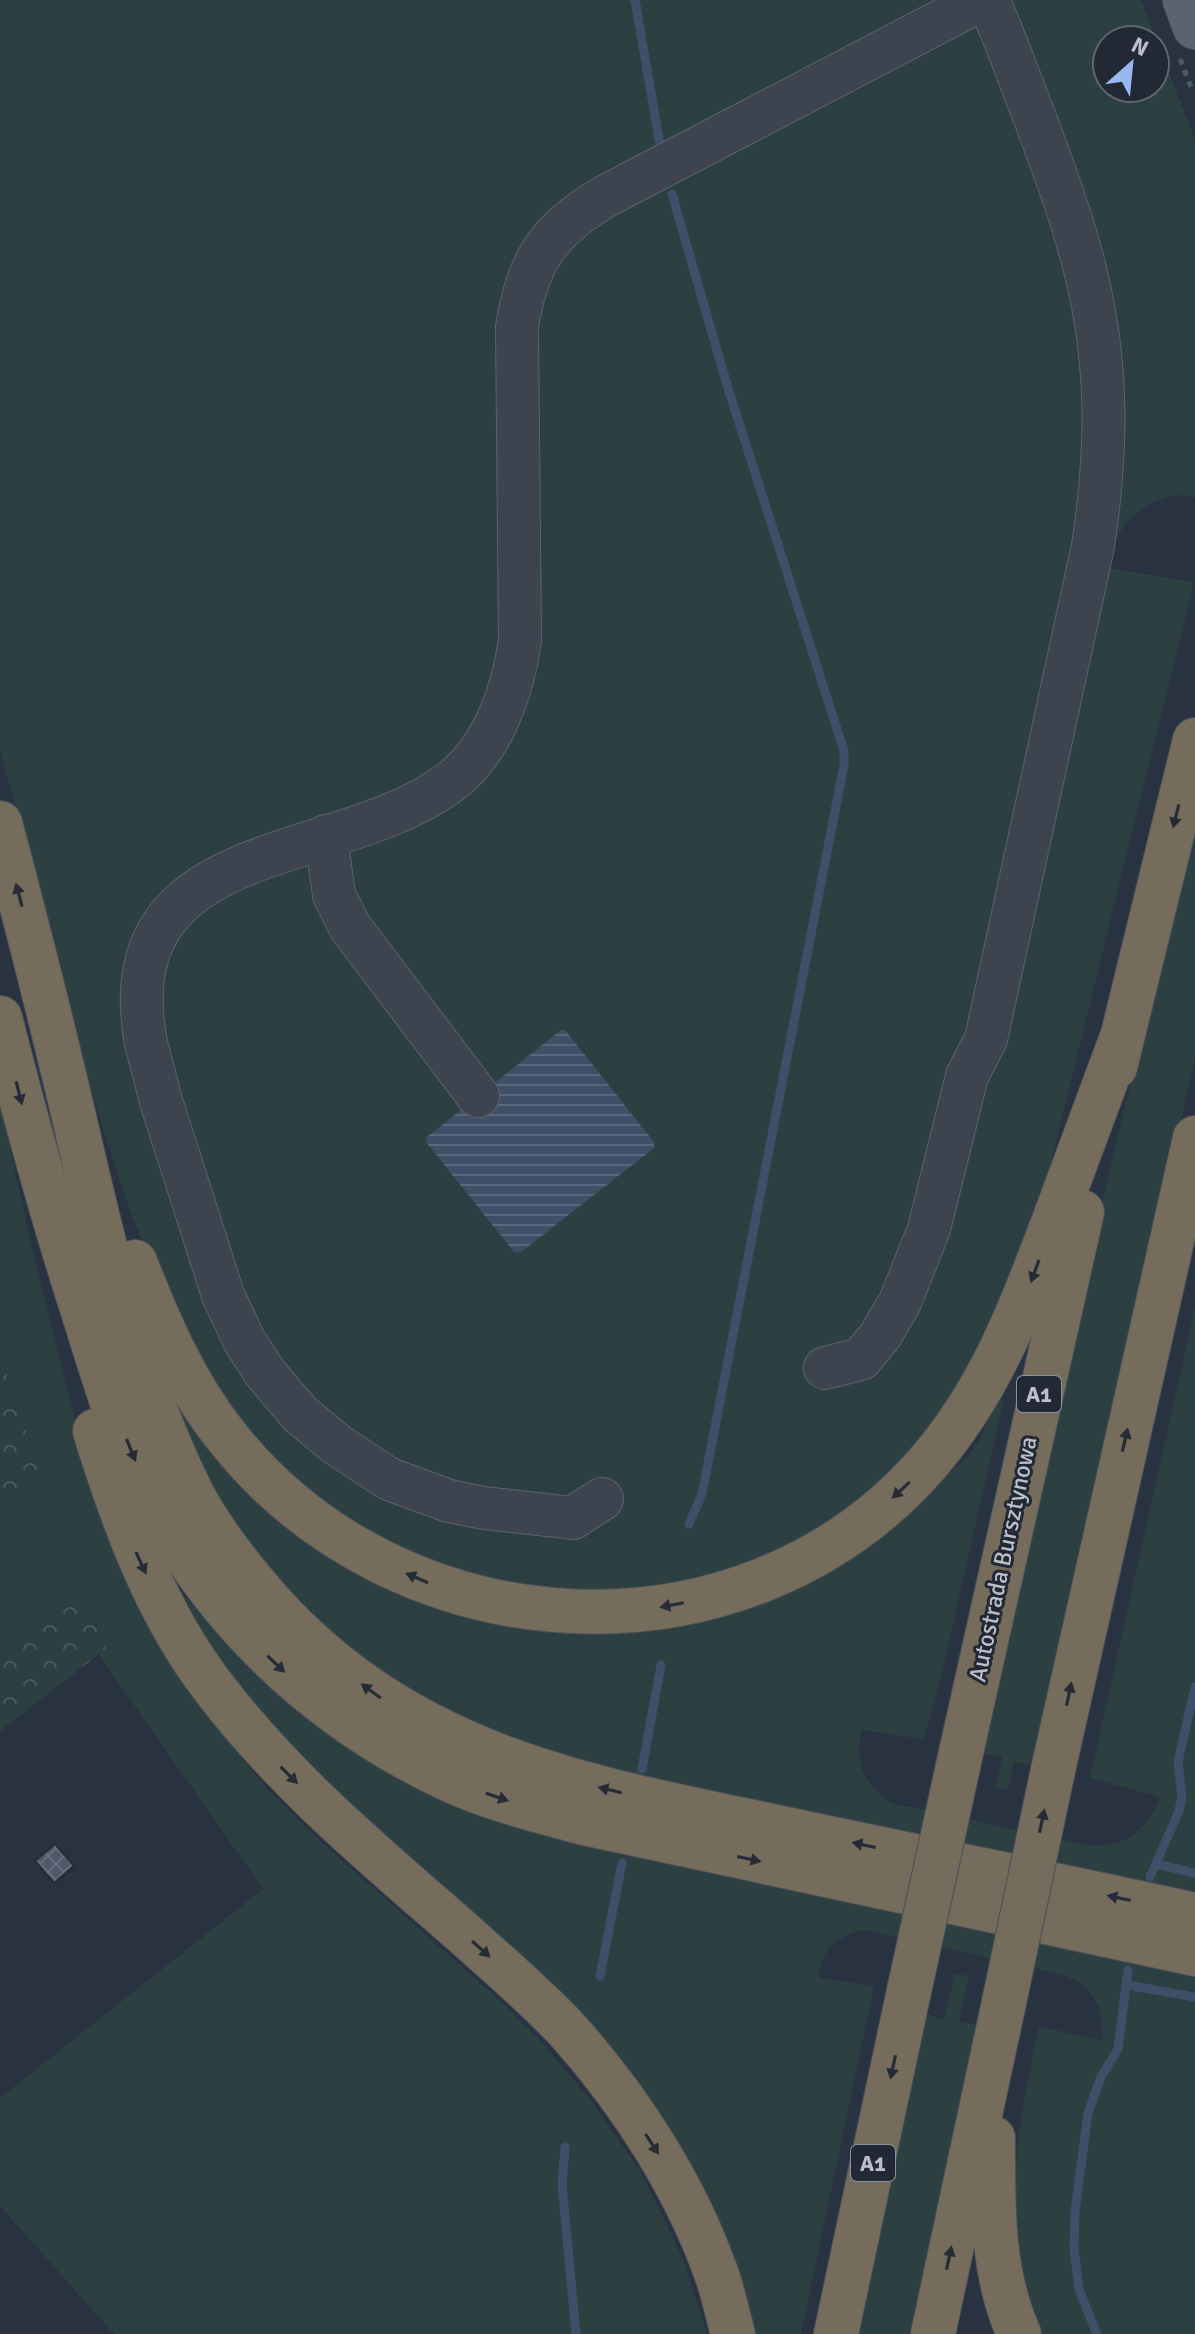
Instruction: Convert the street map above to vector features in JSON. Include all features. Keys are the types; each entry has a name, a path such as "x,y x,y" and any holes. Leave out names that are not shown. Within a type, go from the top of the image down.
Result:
{"highway":[{"name":"Autostrada Bursztynowa","path":"836,2334 962,1748 1121,1040 1195,740"},
{"path":"0,823 39,967 96,1212 129,1332 155,1411 195,1499 232,1556 277,1609 330,1660 403,1712 466,1743 557,1777 706,1812 1195,1915"},
{"path":"39,967 117,1216 150,1299 188,1380 227,1438 308,1517 383,1563 454,1593 544,1611 640,1611 721,1594 783,1571 820,1552 857,1527 910,1481 964,1417 1000,1355 1023,1304 1121,1040"},
{"path":"0,1018 44,1190 123,1429 145,1484 170,1530 202,1578 260,1647 292,1679 334,1712 374,1739 448,1779 486,1794 584,1823 1195,1954"},
{"path":"933,2334 1053,1770 1195,1138"},
{"path":"44,1190 78,1376 104,1462 139,1560 187,1647 211,1685 268,1754 328,1814 531,1993 602,2072 665,2166 691,2213 715,2270 733,2334"},
{"path":"992,2059 995,2243 1005,2298 1019,2334"}],"main road":[{"path":"1185,0 1195,27"}],"lane":[{"path":"602,1499 573,1518 449,1501 389,1479 336,1444 300,1414 266,1374 245,1342 223,1295 161,1101 146,1043 141,1005 143,970 157,935 169,916 209,881 389,814 430,795 454,779 483,745 506,699 517,660 521,622 517,327 525,284 547,242 570,220 606,196 981,0"},
{"path":"825,1368 861,1359 880,1336 900,1302 929,1229 962,1091 986,1039 1093,546 1100,496 1104,397 1099,342 1087,278 1068,206 988,0"},
{"path":"326,836 334,895 350,927 478,1096"}],"green space":[{"path":"0,0 963,0 596,191 553,223 527,254 512,292 506,345 510,640 502,676 487,716 466,752 440,779 374,805 278,834 286,866 305,866 315,872 330,910 371,973 388,961 346,896 341,867 346,849 409,821 462,784 482,762 499,736 520,686 529,610 525,360 533,300 550,259 570,234 614,203 968,18 982,23 996,40 1051,179 1078,274 1091,365 1093,410 1088,499 1074,593 1089,596 1111,457 1110,363 1106,331 1095,270 1079,215 1014,40 1009,10 1011,0 1141,0 1150,24 1091,24 1091,104 1171,104 1171,78 1195,140 1195,497 1163,498 1142,509 1118,536 1107,568 1194,582 1041,1202 1023,1257 976,1361 947,1408 913,1451 873,1490 828,1524 775,1552 728,1571 692,1581 649,1589 559,1591 500,1584 442,1568 357,1527 286,1471 228,1403 181,1326 143,1243 85,1067 0,746"},
{"path":"1195,820 1195,1059 1034,1766 1014,1762 1008,1790 995,1788 1002,1757 979,1752 1083,1285"},
{"path":"0,1102 83,1453 161,1645 215,1725 269,1791 505,2005 591,2100 640,2171 666,2223 685,2264 707,2334 114,2334 0,2206 0,2098 263,1889 99,1655 106,1648 82,1592 0,1657 0,1509 41,1477 0,1354"},
{"path":"1195,1307 1195,1899 560,1757 436,1709 338,1643 260,1561 215,1493 193,1452 160,1363 249,1485 577,1627 921,1499 967,1457 981,1437 997,1401 1004,1399 924,1739 862,1730 861,1762 874,1788 892,1803 1099,1846 1122,1840 1141,1828 1160,1797 1090,1778"},
{"path":"0,1354 41,1478 0,1509"},
{"path":"169,1580 229,1643 1195,1971 1195,2334 1039,2334 1026,2295 1018,2257 1015,2181 1031,2066 1039,2027 1102,2040 1101,2017 1088,1990 1060,1974 865,1930 839,1939 827,1951 820,1967 819,1977 874,1987 801,2334 755,2334 720,2232 228,1677"},
{"path":"82,1592 106,1649 0,1731 0,1657"},
{"path":"955,1974 969,1976 959,2021 979,2026 914,2334 858,2334 924,2014 944,2019"}],"water":[{"path":"561,1030 565,1030 654,1142 654,1148 521,1252 514,1252 426,1142 427,1137"}],"building":[{"path":"55,1844 74,1866 54,1883 35,1861"}],"waterway":[{"path":"635,0 660,145"},
{"path":"672,194 727,385 844,751 844,765 702,1494 689,1524"},
{"path":"642,1769 661,1665"},
{"path":"1150,1877 1179,1811 1182,1797 1178,1762 1195,1687"},
{"path":"600,1976 622,1863"},
{"path":"1156,1864 1195,1873"},
{"path":"1097,2334 1079,2290 1074,2249 1075,2211 1088,2113 1101,2077 1118,2049 1128,1970"},
{"path":"1127,1985 1195,1997"},
{"path":"565,2147 562,2185 576,2334"}]}
